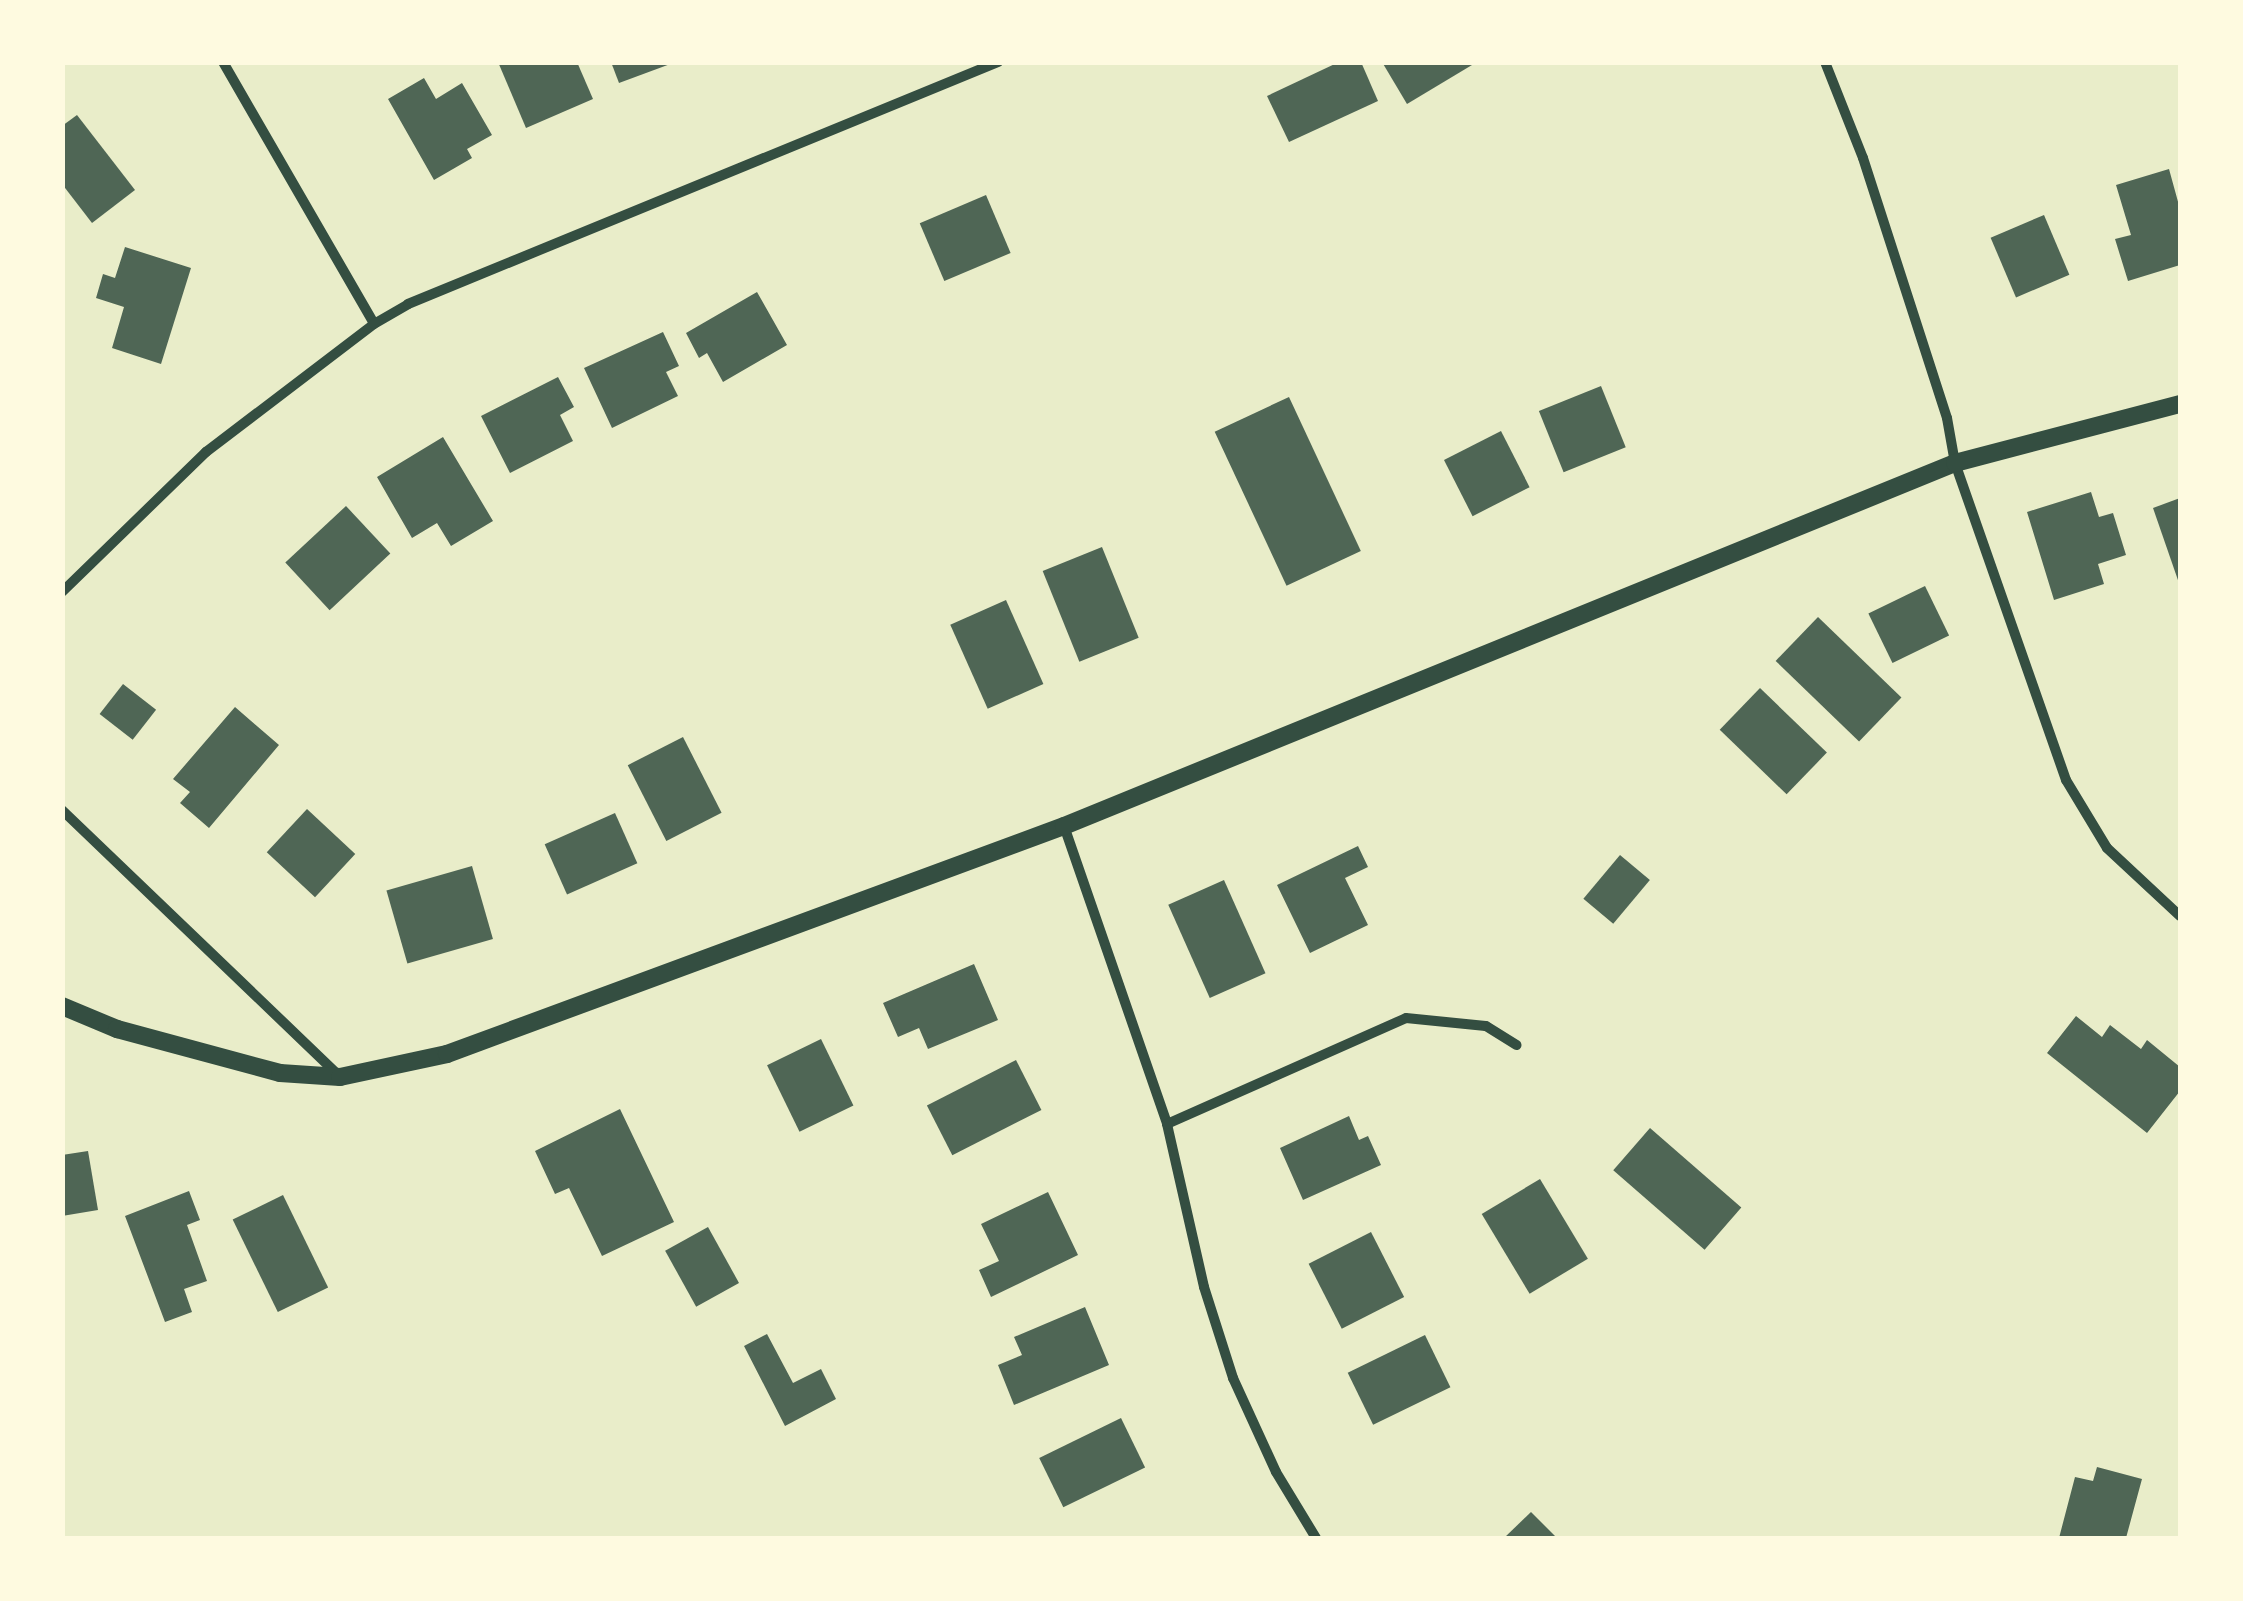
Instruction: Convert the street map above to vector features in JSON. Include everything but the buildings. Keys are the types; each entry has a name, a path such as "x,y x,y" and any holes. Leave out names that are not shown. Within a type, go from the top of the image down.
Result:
{"street":[{"path":"223,62 374,324"},
{"path":"62,592 206,452 374,324 408,304 998,62"},
{"path":"1825,62 1863,158 1947,418 1955,463 2066,780 2107,848 2180,916"},
{"path":"62,1006 117,1028 280,1073 340,1077 447,1054 1064,826 1955,463 2180,404"},
{"path":"62,810 340,1077"},
{"path":"1064,826 1167,1124 1204,1287 1233,1378 1276,1472 1316,1538"},
{"path":"1167,1124 1406,1018 1486,1026 1516,1045"}]}
